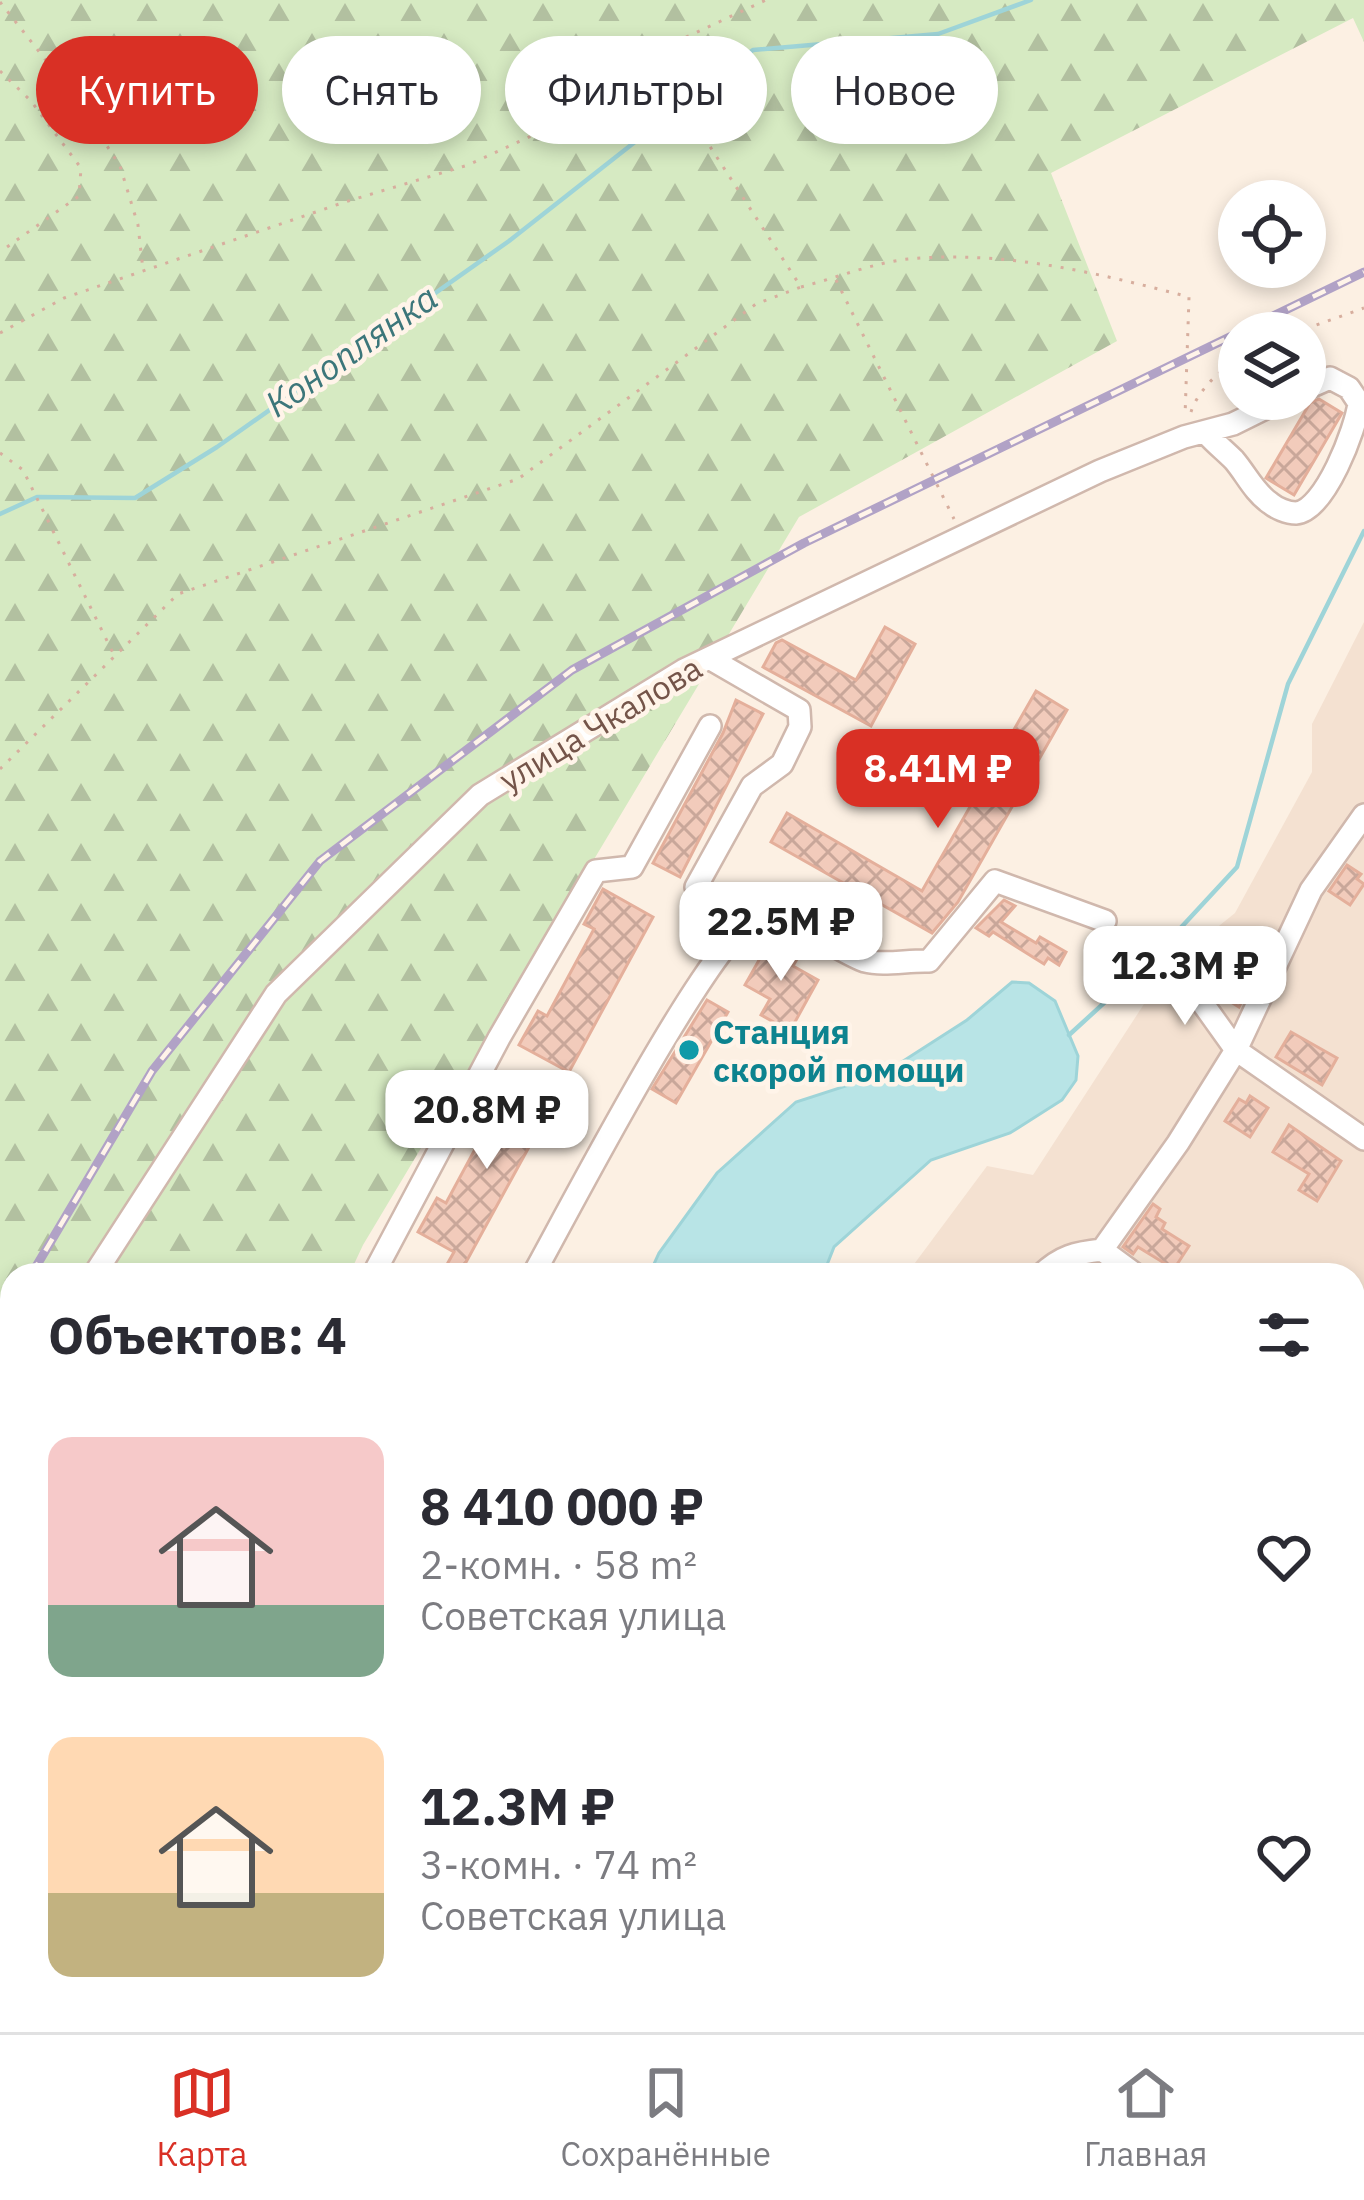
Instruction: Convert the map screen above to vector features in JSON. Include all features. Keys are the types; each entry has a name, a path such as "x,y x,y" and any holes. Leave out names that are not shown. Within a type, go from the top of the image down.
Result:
{"street":[{"path":"1195,435 1236,463 1266,501 1298,513 1307,509 1330,480 1357,422 1359,403 1349,388 1326,380"},
{"name":"улица Чкалова","path":"102,1263 276,994 480,795 709,658 1100,471 1232,420"},
{"path":"696,887 752,786 782,764 800,728 799,710 709,658"},
{"path":"379,1263 499,1038 596,871 632,867 710,725"},
{"path":"1102,1250 1236,1050 1311,890 1362,824"},
{"path":"539,1263 692,993 728,941 755,918 769,916 868,962 929,961 995,881 1105,921"},
{"path":"1181,973 1236,1050 1364,1139"},
{"path":"1054,1263 1074,1252 1102,1250 1120,1263"}],"path":[{"path":"689,36 766,0"},
{"path":"0,2 78,101 120,166 138,226 143,271"},
{"path":"0,70 31,101 81,168 79,196 0,252"},
{"path":"0,333 64,298 468,165 514,144"},
{"path":"708,144 801,287"},
{"path":"0,770 178,594 518,479 755,304 801,287 905,260 1006,258 1190,297 1195,435"},
{"path":"836,278 963,536"},
{"path":"1326,322 1364,308"},
{"path":"1195,435 1195,400 1218,376"},
{"path":"0,453 23,470 115,656"}],"shaded area":[{"path":"1364,622 1364,1263 915,1263 987,1166 1033,1175 1168,967 1235,913 1312,772 1312,724"}],"green space":[{"path":"0,0 1364,0 1364,42 1353,18 1051,173 1117,341 799,517 355,1263 0,1263"}],"water":[{"path":"1012,982 1029,983 1055,1001 1078,1056 1076,1080 1062,1100 1010,1133 931,1160 834,1247 828,1263 654,1263 717,1173 796,1102 883,1074 967,1020"}],"building":[{"path":"1326,403 1342,413 1294,495 1266,478 1300,420 1326,420"},
{"path":"885,627 915,644 871,726 763,667 782,640 856,680"},
{"path":"1036,691 1067,710 958,902 932,933 771,842 787,813 922,891"},
{"path":"736,700 763,714 680,877 653,863"},
{"path":"1347,865 1361,874 1357,879 1364,884 1350,905 1329,891"},
{"path":"603,889 653,917 569,1072 519,1045 538,1011 547,1016 594,929 584,924"},
{"path":"1004,900 1015,906 1001,922 1036,943 1040,937 1066,952 1059,965 1048,958 1044,964 993,932 989,936 976,928"},
{"path":"772,937 801,952 793,966 818,980 790,1031 761,1015 770,999 745,985"},
{"path":"1224,959 1253,978 1239,1007 1220,995 1226,985 1213,976"},
{"name":"Станция скорой помощи","path":"707,1000 728,1012 676,1103 652,1089"},
{"path":"1291,1032 1337,1058 1322,1085 1276,1057"},
{"path":"502,1076 553,1103 466,1263 448,1263 454,1252 418,1232 437,1198 446,1203 493,1116 483,1111"},
{"path":"1250,1096 1268,1108 1250,1137 1225,1121 1239,1099 1246,1103"},
{"path":"1289,1125 1341,1161 1317,1201 1299,1190 1309,1174 1273,1152"},
{"path":"1153,1204 1160,1209 1156,1217 1165,1223 1162,1229 1189,1246 1178,1263 1164,1263 1138,1247 1133,1254 1123,1247"}],"waterway":[{"name":"Коноплянка","path":"767,49 938,34 1031,0"},
{"name":"Коноплянка","path":"0,514 37,497 135,498 217,447 509,241 632,144"},
{"name":"Коноплянка","path":"1069,1035 1150,961 1237,867 1288,684 1364,531"}],"railway":[{"path":"38,1263 152,1071 320,861 572,670 804,543 1364,272"}],"place":[{"name":"Станция скорой помощи","path":"689,1050"}]}
